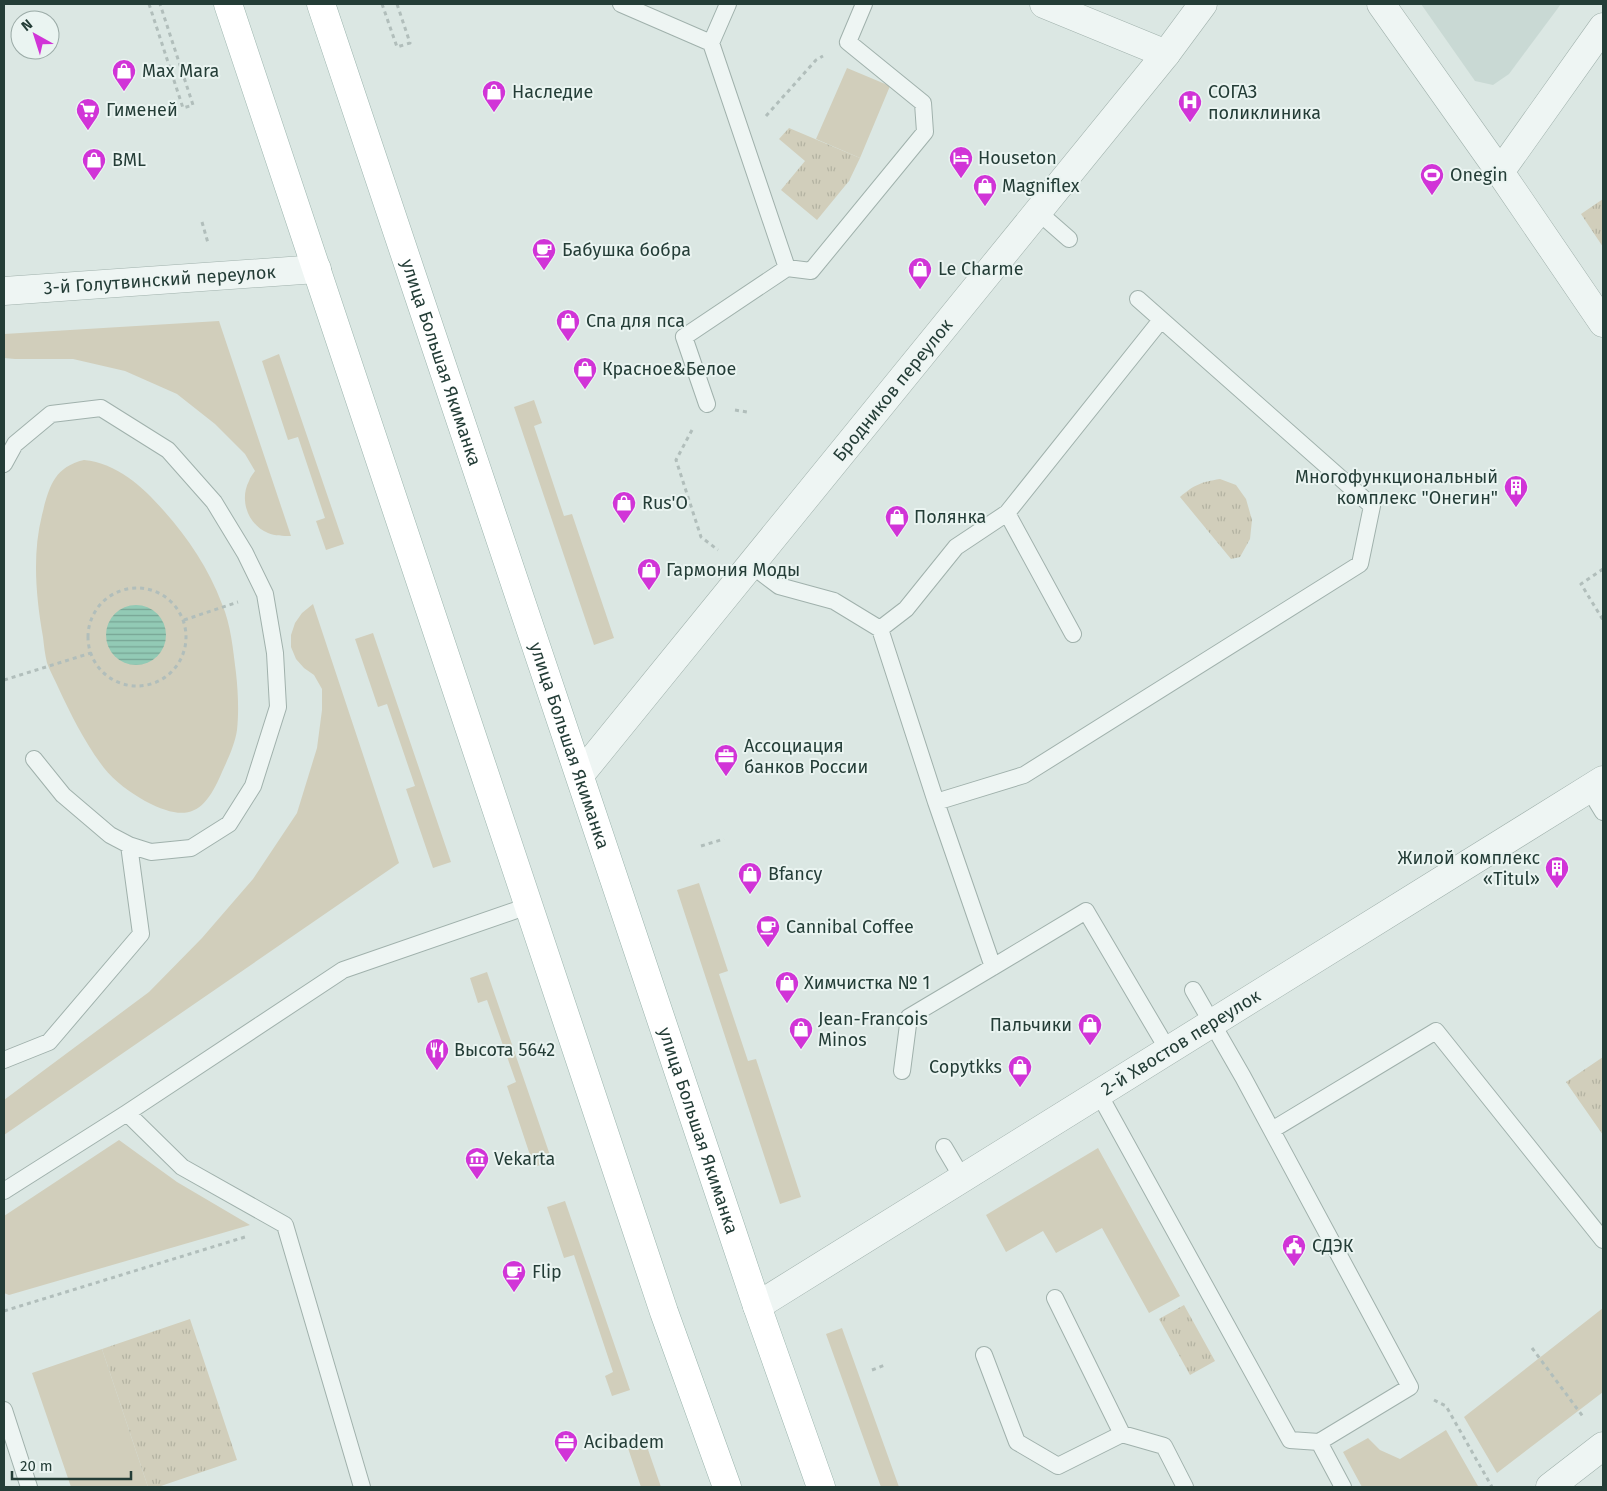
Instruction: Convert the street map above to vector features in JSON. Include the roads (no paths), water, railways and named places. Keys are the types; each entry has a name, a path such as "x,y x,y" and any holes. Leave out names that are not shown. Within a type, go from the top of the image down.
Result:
{"main road":[{"path":"228,4 664,1312 727,1487"},
{"name":"улица Большая Якиманка","path":"321,4 758,1306 821,1487"}],"street":[{"path":"1044,4 1166,54"},
{"name":"Бродников переулок","path":"580,775 1166,54 1203,4"},
{"path":"1382,4 1603,323"},
{"path":"1500,172 1603,27"},
{"name":"3-й Голутвинский переулок","path":"4,291 317,269"},
{"name":"2-й Хвостов переулок","path":"758,1306 1596,785"},
{"path":"1559,1485 1603,1446"}],"lane":[{"path":"621,4 711,43"},
{"path":"728,4 711,43 787,268"},
{"path":"707,404 684,337 787,268 811,271 925,132 923,103 848,42 864,4"},
{"path":"1038,211 1069,239"},
{"path":"936,802 1024,775 1360,564 1372,506 1138,298"},
{"path":"880,629 906,608 956,547 1007,513 1161,320"},
{"path":"4,464 15,444 51,414 101,408 168,450 214,502 245,552 265,594 275,653 278,707 253,786 229,824 191,848 151,852 128,845 110,834 63,795 34,759"},
{"path":"1007,513 1072,634"},
{"path":"750,564 779,586 834,601 880,629 936,802 993,967"},
{"path":"1596,785 1603,812"},
{"path":"4,1060 49,1042 141,934 128,845"},
{"path":"4,1191 127,1113 343,970 528,906"},
{"path":"902,1071 909,1017 1086,912 1168,1050"},
{"path":"1099,1094 1290,1440 1319,1442 1410,1387 1272,1130 1193,990"},
{"path":"1272,1130 1436,1031 1603,1240"},
{"path":"127,1113 182,1167 285,1225 362,1487"},
{"path":"944,1147 962,1179"},
{"path":"1055,1298 1122,1434"},
{"path":"984,1354 1016,1442 1058,1466 1122,1434 1164,1446 1185,1487"},
{"path":"4,1410 29,1487"},
{"path":"1319,1442 1343,1487"}],"place":[{"name":"Max Mara","path":"124,92"},
{"name":"Наследие","path":"494,113"},
{"name":"СОГАЗ поликлиника","path":"1190,123"},
{"name":"Гименей","path":"88,131"},
{"name":"Houseton","path":"961,179"},
{"name":"BML","path":"94,181"},
{"name":"Onegin","path":"1432,196"},
{"name":"Magniflex","path":"985,207"},
{"name":"Бабушка бобра","path":"544,271"},
{"name":"Le Charme","path":"920,290"},
{"name":"Спа для пса","path":"568,342"},
{"name":"Красное&Белое","path":"585,390"},
{"name":"Многофункциональный комплекс \"Онегин\"","path":"1516,508"},
{"name":"Rus'O","path":"624,524"},
{"name":"Полянка","path":"897,538"},
{"name":"Гармония Моды","path":"649,591"},
{"name":"Ассоциация банков России","path":"726,777"},
{"name":"Жилой комплекс «Titul»","path":"1557,889"},
{"name":"Bfancy","path":"750,895"},
{"name":"Cannibal Coffee","path":"768,948"},
{"name":"Химчистка № 1","path":"787,1004"},
{"name":"Пальчики","path":"1090,1046"},
{"name":"Jean-Francois Minos","path":"801,1050"},
{"name":"Высота 5642","path":"437,1071"},
{"name":"Copytkks","path":"1020,1088"},
{"name":"Vekarta","path":"477,1180"},
{"name":"СДЭК","path":"1294,1267"},
{"name":"Flip","path":"514,1293"},
{"name":"Acibadem","path":"566,1463"}]}
